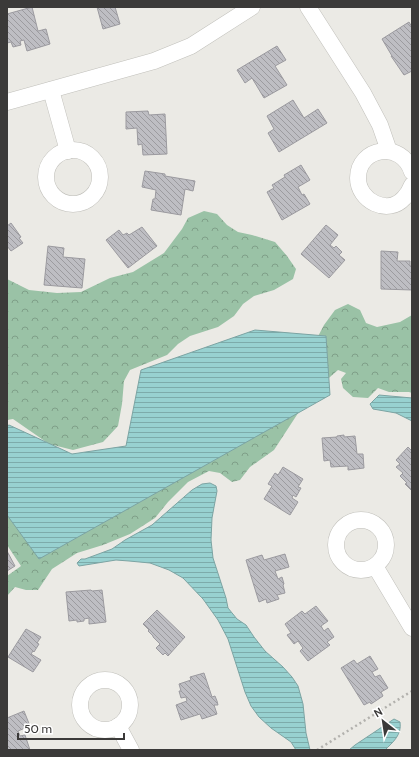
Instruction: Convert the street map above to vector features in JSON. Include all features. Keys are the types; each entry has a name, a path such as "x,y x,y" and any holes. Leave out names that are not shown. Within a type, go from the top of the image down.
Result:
{"street":[{"path":"7,102 162,58 190,46 252,7"},
{"path":"308,7 362,93 380,125 389,151"},
{"path":"51,90 68,150"},
{"path":"412,172 405,159 389,151 371,155 364,160 358,177 359,186 363,194 369,201 377,205 387,206 396,204 404,199 412,185"},
{"path":"375,566 412,628"},
{"path":"118,726 131,750"}],"path":[{"path":"317,750 412,691"}],"green space":[{"path":"204,211 217,214 227,225 238,232 275,242 296,269 293,279 274,290 254,296 243,304 234,316 218,327 190,336 178,344 167,355 130,370 124,381 118,426 103,442 73,450 49,444 13,419 7,420 7,279 29,290 57,293 81,292 110,278 133,272 164,253 182,229 188,218"},
{"path":"348,304 360,310 366,323 377,327 400,322 412,315 412,393 389,392 378,388 368,398 353,397 343,388 341,379 346,373 338,370 322,384 304,404 274,450 250,467 240,480 232,482 220,473 209,471 188,482 168,502 155,518 130,534 103,545 77,553 52,569 38,590 26,590 15,587 7,596 7,576 21,566 7,545 7,500 31,531 314,344 324,325 335,310"}],"water":[{"path":"255,330 326,336 330,395 39,559 7,515 7,426 9,425 72,454 126,446 141,370"},
{"path":"379,395 412,398 412,421 396,413 373,409 370,404"},
{"path":"210,483 216,486 217,491 212,518 211,540 213,558 228,608 237,619 246,625 265,651 283,667 298,686 303,704 306,733 310,750 296,750 291,742 271,728 259,717 251,706 245,692 228,639 218,620 203,599 183,578 169,570 150,563 116,560 79,566 77,563 81,559 85,559 112,549 152,525 192,490 202,484"},
{"path":"394,719 400,722 400,731 385,750 349,750 355,745"}],"building":[{"path":"32,7 38,31 46,29 50,44 27,51 24,40 20,41 21,45 13,47 11,42 7,43 7,14"},
{"path":"97,7 115,7 120,24 103,29"},
{"path":"409,22 412,27 412,71 404,75 382,39"},
{"path":"277,46 286,60 275,66 287,85 264,98 252,78 245,83 237,70"},
{"path":"293,100 304,118 318,109 327,123 279,152 268,133 274,129 267,116"},
{"path":"148,111 149,115 165,114 167,154 143,155 142,144 138,145 137,128 126,129 126,112"},
{"path":"301,165 310,180 298,187 302,195 304,194 310,204 282,220 267,192 274,188 272,185 285,177 284,175"},
{"path":"145,171 195,181 193,191 185,189 181,215 151,210 153,199 155,199 156,190 142,187"},
{"path":"11,223 21,237 19,238 23,243 11,251 7,246 7,226"},
{"path":"326,225 338,235 330,245 334,248 336,246 342,252 339,255 345,260 329,278 301,254"},
{"path":"142,227 157,246 128,268 106,240 119,230 123,235 127,233 129,235"},
{"path":"48,246 64,248 63,257 85,259 82,288 44,285"},
{"path":"381,251 398,252 397,261 410,261 410,266 412,266 412,290 381,289"},
{"path":"344,435 344,437 355,436 357,454 363,454 364,468 348,470 348,466 331,467 330,460 324,461 322,438"},
{"path":"408,447 412,451 412,491 400,476 403,473 396,467 400,464 396,460"},
{"path":"283,467 303,479 298,487 301,488 296,497 293,495 292,498 298,502 290,515 264,499 272,486 268,484 275,473 278,475"},
{"path":"7,551 15,566 7,571"},
{"path":"285,554 289,567 275,571 278,579 282,577 285,593 277,595 279,599 267,603 266,599 259,602 246,560 262,555 264,560"},
{"path":"102,590 106,622 89,624 89,618 84,619 84,621 69,621 66,592"},
{"path":"316,606 328,621 321,626 324,631 328,628 334,637 327,642 330,645 308,661 300,651 303,648 298,641 294,644 287,635 291,633 285,624 302,611 305,614"},
{"path":"157,610 185,637 168,656 165,653 163,655 156,648 160,644 143,624"},
{"path":"26,629 41,637 37,643 39,644 31,654 41,660 33,672 8,657"},
{"path":"370,656 378,669 372,672 375,677 380,675 388,688 381,692 383,696 371,704 370,702 364,705 341,668 354,660 357,664"},
{"path":"204,673 212,697 215,696 217,701 218,705 214,705 217,714 202,719 200,714 181,720 176,705 187,701 186,697 181,698 179,684 191,680 190,677"},
{"path":"24,711 30,726 18,731 20,736 25,735 30,750 7,750 7,718"}]}
